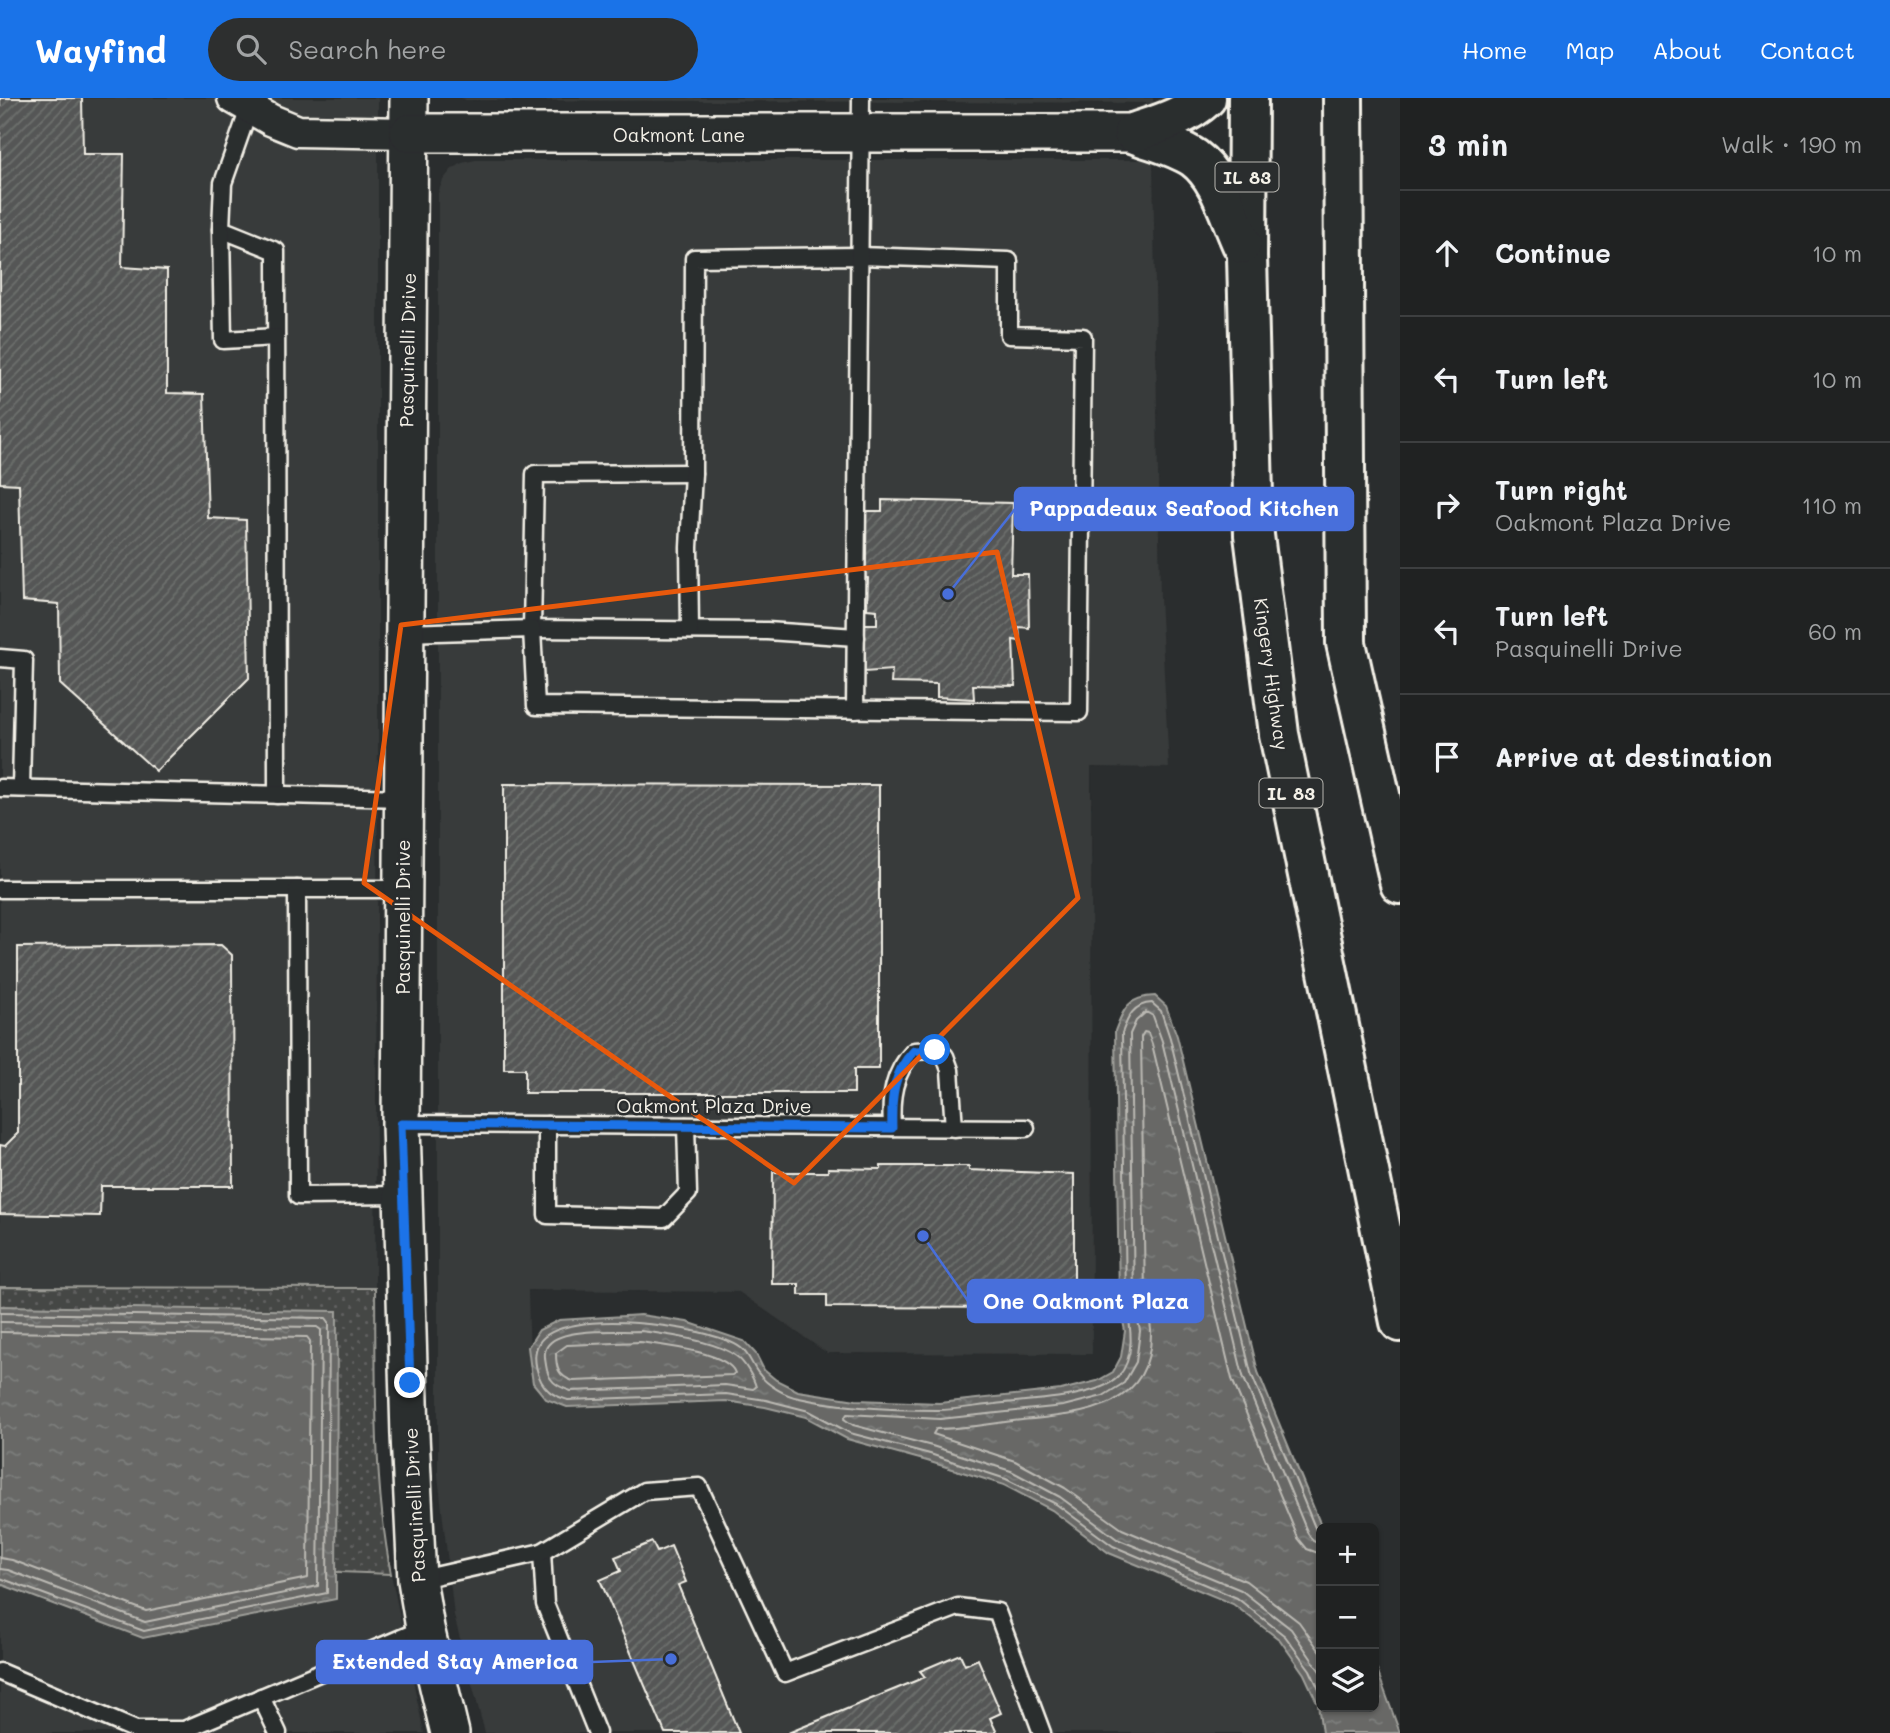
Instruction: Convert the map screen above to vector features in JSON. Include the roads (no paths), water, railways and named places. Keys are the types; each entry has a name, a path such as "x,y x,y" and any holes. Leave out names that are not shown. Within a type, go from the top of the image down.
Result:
{"highway":[{"path":"1133,133 1178,117 1194,109 1206,98"},
{"name":"Kingery Highway","path":"1248,98 1247,256 1254,536 1279,734 1400,1322"},
{"path":"1343,98 1346,643 1400,884"},
{"path":"1133,133 1183,152 1206,168 1247,256"}],"street":[{"name":"Oakmont Lane","path":"241,104 298,131 409,116 860,134 1133,133"},
{"name":"Pasquinelli Drive","path":"409,116 401,1124 417,1580 425,1628 450,1733"}],"lane":[{"path":"855,710 861,98"},
{"path":"241,104 223,183 223,340 276,337"},
{"path":"222,229 276,251 277,795"},
{"path":"690,631 689,547 694,473 694,258 859,256 1009,261 1009,335 1083,337 1080,712 536,706 532,629 535,474 694,473"},
{"path":"404,633 532,629 768,631 856,637"},
{"path":"0,658 24,660 21,788"},
{"path":"0,788 403,798"},
{"path":"0,889 402,889"},
{"path":"297,889 298,1196 403,1195"},
{"path":"892,1128 891,1108 902,1063 914,1051 935,1050 946,1056 950,1070 954,1128"},
{"name":"Oakmont Plaza Drive","path":"401,1124 1027,1128"},
{"path":"547,1125 547,1215 664,1218 688,1193 686,1126"},
{"path":"417,1580 542,1552 644,1491 699,1487 785,1674 958,1607 997,1612 1042,1733"},
{"path":"542,1552 545,1604 597,1733"},
{"path":"0,1672 134,1732 184,1730 425,1628"},
{"path":"261,1697 278,1733"}],"water":[{"path":"1155,996 1166,1006 1177,1036 1258,1372 1320,1523 1316,1523 1316,1700 1304,1674 1280,1640 1233,1604 1109,1553 1052,1510 1004,1485 847,1439 806,1417 765,1407 726,1401 567,1407 546,1399 533,1383 528,1347 539,1330 559,1320 641,1315 687,1322 744,1341 756,1354 764,1370 776,1380 798,1391 856,1400 939,1403 1061,1390 1097,1381 1113,1372 1121,1357 1125,1331 1119,1301 1115,1031 1128,1005"},
{"path":"0,1306 337,1311 336,1599 143,1638 0,1584"},
{"path":"1379,1676 1400,1733 1322,1733 1319,1712 1379,1712"}],"place":[{"name":"Pappadeaux Seafood Kitchen","path":"948,594"},
{"name":"One Oakmont Plaza","path":"923,1236"},
{"name":"Extended Stay America","path":"671,1659"}]}
